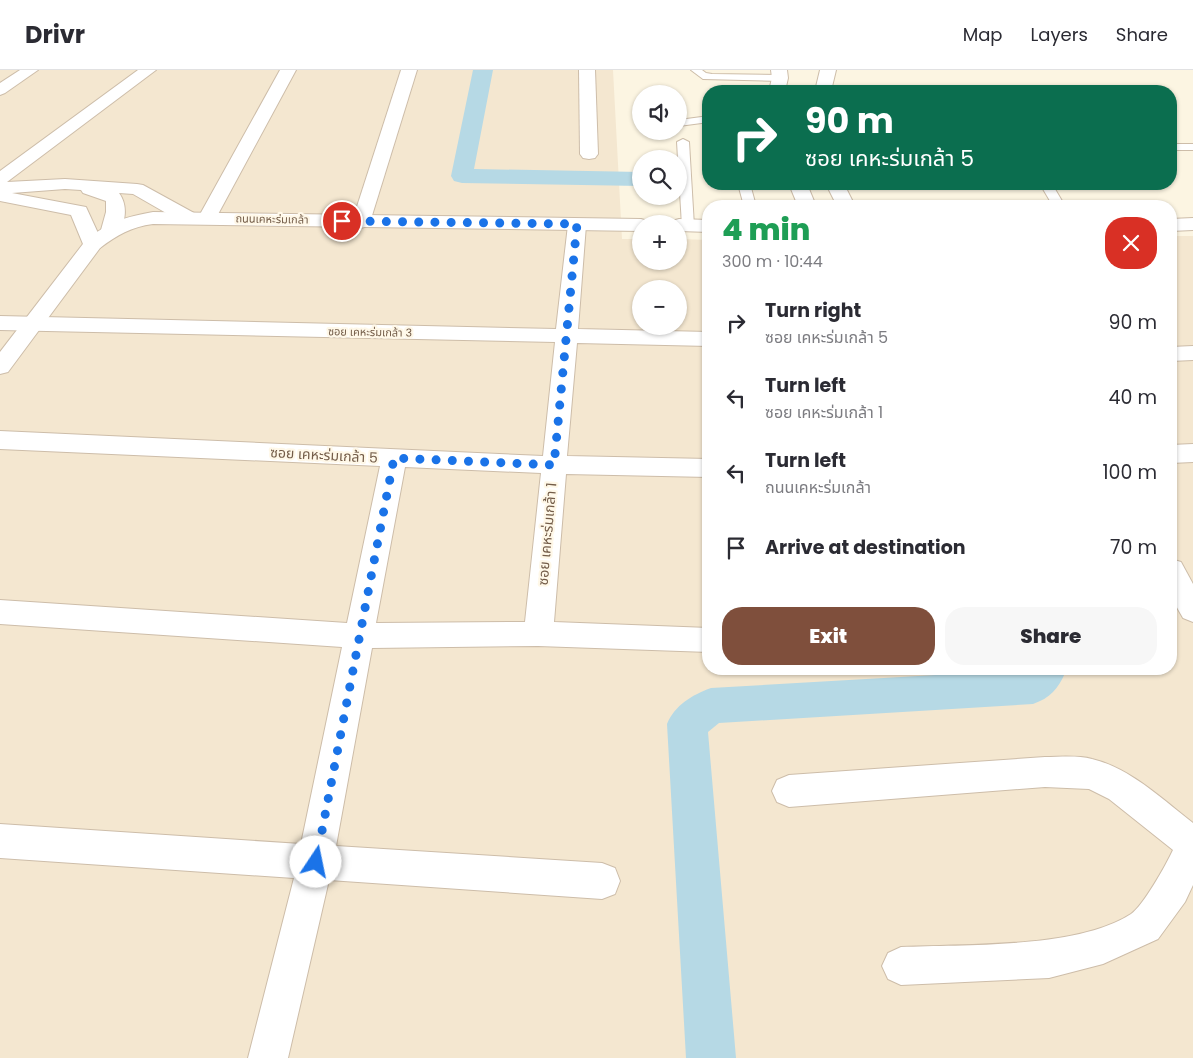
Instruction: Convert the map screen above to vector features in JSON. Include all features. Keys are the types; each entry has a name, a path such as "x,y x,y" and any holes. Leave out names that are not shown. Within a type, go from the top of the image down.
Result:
{"street":[{"path":"0,90 30,70"},
{"path":"0,179 148,70"},
{"path":"207,218 288,70"},
{"path":"361,222 409,70"},
{"path":"587,70 589,154"},
{"path":"825,85 828,70"},
{"path":"0,188 65,184 138,189 187,217"},
{"path":"65,184 104,192 113,196 117,210 111,230"},
{"path":"0,195 79,211 93,244"},
{"name":"ถนนเคหะร่มเกล้า","path":"0,367 93,244 111,230 130,222 153,218 187,217 361,222 632,225"},
{"name":"ซอย เคหะร่มเกล้า 1","path":"538,634 577,224"},
{"path":"1177,225 1193,224"},
{"path":"687,226 702,226"},
{"name":"ซอย เคหะร่มเกล้า 3","path":"0,323 702,339"},
{"path":"1177,354 1193,353"},
{"name":"ซอย เคหะร่มเกล้า 5","path":"0,440 554,465 702,468"},
{"path":"1177,454 1193,453"},
{"path":"268,1058 316,862 358,636 394,458"},
{"path":"1180,576 1193,610"},
{"path":"0,612 358,636 538,634 702,640"},
{"path":"789,791 1044,772 1091,774 1121,788 1193,844"},
{"path":"0,842 602,881"},
{"path":"901,966 1049,959 1103,945 1144,926 1172,889 1193,849"}],"lane":[{"path":"696,70 703,76 779,80"},
{"path":"687,122 702,120"},
{"path":"683,142 683,215"},
{"path":"1177,147 1193,147"}],"shaded area":[{"path":"0,70 613,70 622,239 632,239 632,270 687,270 687,239 702,240 702,675 1177,675 1177,236 1193,236 1193,1058 0,1058"}],"waterway":[{"path":"483,70 462,176 632,179"},
{"path":"711,1058 687,724 711,706 1033,687 1044,675"}],"route":[{"path":"316,862 358,636 394,458 554,465 577,224 342,221"}]}
